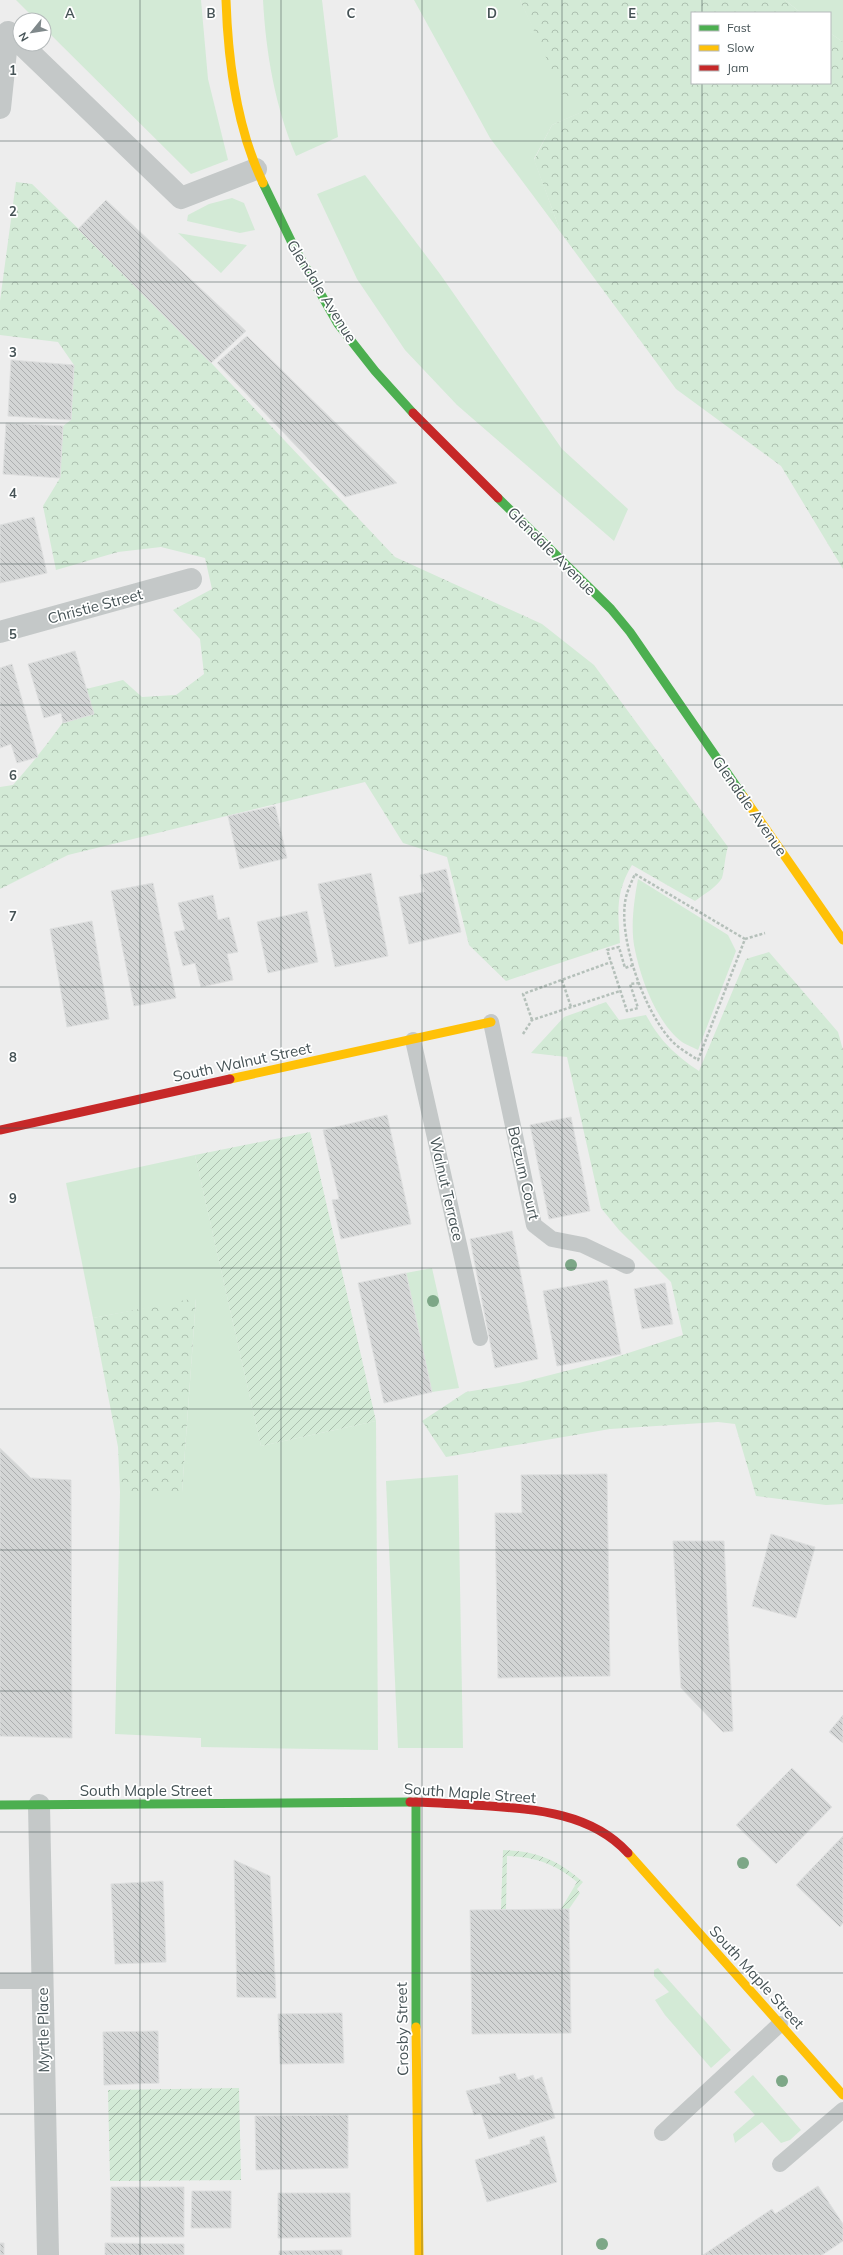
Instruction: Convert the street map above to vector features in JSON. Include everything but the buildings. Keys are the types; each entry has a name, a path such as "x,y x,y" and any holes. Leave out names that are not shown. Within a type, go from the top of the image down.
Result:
{"street":[{"name":"Glendale Avenue","path":"226,0 227,32 237,105 256,169 294,247 338,324 375,371 415,416 611,609 630,632 843,940"},
{"path":"0,108 13,52"},
{"path":"29,52 181,198 256,169"},
{"name":"Christie Street","path":"0,632 191,579"},
{"name":"South Walnut Street","path":"0,1130 491,1022"},
{"name":"South Maple Street","path":"0,1805 416,1802 535,1809 584,1822 621,1846 843,2095"},
{"name":"Crosby Street","path":"416,1802 419,2255"},
{"name":"Myrtle Place","path":"39,1805 48,2255"}],"lane":[{"name":"Botzum Court","path":"491,1022 534,1225 552,1239 583,1245 627,1266"},
{"name":"Walnut Terrace","path":"413,1040 480,1338"},
{"path":"0,1980 42,1981"},
{"path":"662,2133 780,2024"},
{"path":"780,2164 843,2110"}],"path":[{"path":"745,939 698,1060 672,1041 666,1034 658,1023 639,983 626,939 625,913 626,897 635,874 745,939 764,933"},
{"path":"633,965 625,968 619,947 607,950 627,1011 638,1008 630,984 639,983"},
{"path":"611,962 523,994 532,1020 620,991"},
{"path":"562,980 571,1008"}],"green space":[{"path":"16,0 201,0 208,79 228,160 191,174 52,36 52,12 28,12"},
{"path":"263,0 322,0 338,137 296,156 282,118 277,99 266,40"},
{"path":"414,0 520,0 533,27 596,106 552,125 534,159 561,233 490,138"},
{"path":"520,0 785,0 800,12 691,12 691,84 831,84 831,34 843,42 843,569 781,466 676,389 561,233 534,160 552,125 595,106 563,95"},
{"path":"785,0 843,0 843,42 831,34 831,12 800,12"},
{"path":"365,175 440,274 562,449 628,509 614,541 457,405 405,350 357,279 317,194"},
{"path":"16,182 32,184 144,292 395,557 542,624 594,665 728,847 723,876 717,885 695,901 632,865 620,894 618,912 620,943 506,981 469,945 447,857 403,843 365,782 68,855 0,889 0,787 13,785 33,762 86,689 123,680 142,697 176,695 204,674 200,639 173,610 212,589 205,558 161,547 118,552 56,570 43,506 60,478 63,426 71,420 74,365 58,342 0,335 0,301"},
{"path":"232,198 244,203 255,230 240,233 187,221 188,215 209,204"},
{"path":"178,233 247,245 221,273"},
{"path":"638,879 728,935 736,951 698,1050 682,1042 665,1024 651,1000 641,974 635,950 633,933 634,905"},
{"path":"769,952 838,1032 843,1050 843,1504 826,1505 756,1496 735,1424 718,1422 610,1429 446,1457 422,1421 466,1392 519,1383 601,1362 683,1335 671,1282 619,1230 601,1208 567,1057 531,1053 564,1017 606,1002 619,1020 646,1015 669,1047 699,1071 746,959"},
{"path":"310,1132 376,1421 261,1446 195,1155"},
{"path":"195,1155 261,1446 376,1421 378,1750 201,1747 201,1738 115,1734 120,1492 182,1492 196,1299 93,1318 66,1183"},
{"path":"432,1268 459,1388 432,1392 406,1273"},
{"path":"196,1298 182,1492 120,1492 118,1447 93,1318"},
{"path":"458,1475 463,1748 398,1748 386,1481"},
{"path":"503,1850 526,1852 556,1862 583,1882 577,1889 580,1893 569,1909 561,1909 577,1882 561,1870 545,1863 527,1858 507,1856 506,1909 501,1910"},
{"path":"658,1968 731,2050 711,2068 665,2015 655,2000 669,1992 654,1976 654,1970"},
{"path":"753,2075 801,2130 790,2140 781,2143 762,2122 735,2143 733,2134 755,2115 734,2092"},
{"path":"239,2088 241,2180 110,2181 108,2090"}],"traffic: fast":[{"path":"263,183 294,247 338,324 375,371 413,413"},
{"path":"498,498 611,609 630,632 743,796"},
{"path":"0,1805 410,1802"},
{"path":"416,1802 416,2027"}],"traffic: slow":[{"path":"226,0 231,70 235,93 246,139 263,183"},
{"path":"743,796 843,940"},
{"path":"230,1079 491,1022"},
{"path":"628,1853 843,2095"},
{"path":"416,2027 419,2255"}],"traffic: jam":[{"path":"413,413 498,498"},
{"path":"0,1130 230,1079"},
{"path":"410,1802 515,1808 557,1814 595,1828 612,1839 628,1853"}]}
